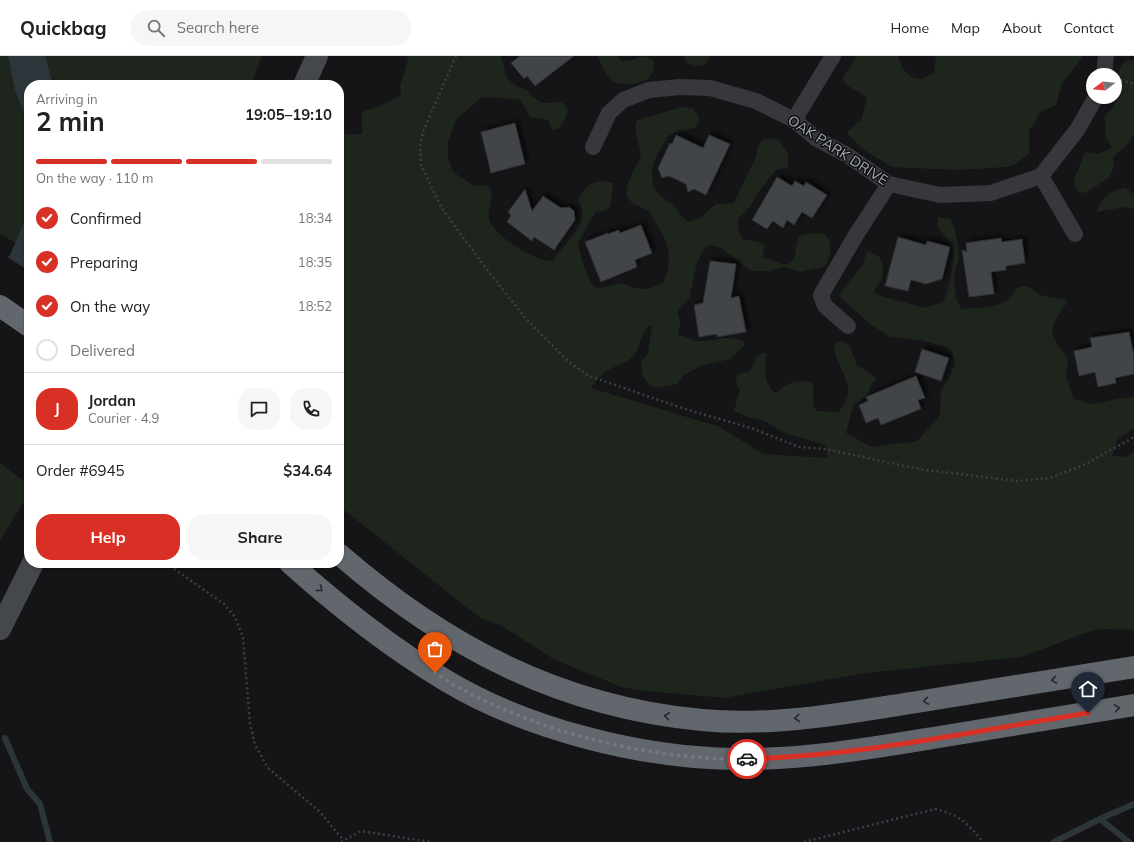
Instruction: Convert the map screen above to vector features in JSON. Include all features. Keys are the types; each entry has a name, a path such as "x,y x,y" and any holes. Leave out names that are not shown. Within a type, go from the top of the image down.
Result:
{"highway":[{"path":"0,306 24,323"},
{"path":"344,558 408,610 471,650 529,677 583,698 640,712 704,720 768,721 836,715 1134,667"},
{"path":"296,568 312,583 386,641 447,681 512,712 560,730 617,746 677,755 734,759 786,758 855,750 1134,706"}],"street":[{"path":"306,80 317,56"},
{"path":"794,120 833,56"},
{"path":"1105,68 1106,56"},
{"name":"OAK PARK DRIVE","path":"593,147 609,113 623,100 649,90 680,86 710,88 756,101 794,120 817,139 847,155 889,184 940,195 991,193 1041,176"},
{"path":"1075,234 1041,176 1077,130 1092,104"},
{"path":"848,326 826,306 821,295 856,235 889,184"},
{"path":"0,629 30,568"}],"path":[{"path":"456,56 423,132 420,147 421,164 441,207 526,319 569,362 589,376 656,400 754,429 799,447 825,449 919,469 1017,481 1050,478 1086,464 1134,437"},
{"path":"1122,81 1134,84"},
{"path":"173,568 224,604 235,617 243,637 250,724 255,745 268,768 320,812 342,841 362,831 430,842"},
{"path":"804,842 936,809 952,813 967,823 983,842"}],"shaded area":[{"path":"0,56 262,56 253,80 24,80 24,247 0,234"},
{"path":"8,56 45,56 52,80 24,80 24,112 15,90"},
{"path":"409,56 501,56 507,78 516,86 527,90 532,96 542,103 561,102 567,107 567,113 564,120 561,126 556,130 551,129 548,120 530,117 521,101 517,99 482,97 456,120 448,142 448,157 453,172 475,186 488,185 491,195 489,218 497,232 525,252 544,260 552,261 577,230 582,216 582,209 578,200 584,190 596,182 613,183 609,209 595,213 578,243 587,274 593,285 597,288 622,283 634,288 648,289 663,283 668,267 669,253 665,239 653,218 649,212 631,202 627,196 627,186 641,156 635,129 637,120 682,107 692,108 698,115 699,122 696,127 673,133 667,138 654,161 652,173 652,179 656,191 673,205 682,217 689,222 701,217 716,204 730,204 734,202 756,157 758,146 763,139 774,138 779,141 788,154 788,167 776,170 756,195 751,206 738,219 739,232 743,239 765,244 762,258 784,264 790,263 794,258 797,242 800,236 812,233 822,234 829,240 830,245 829,257 824,267 800,272 784,267 768,271 751,271 721,248 710,245 701,254 698,261 690,296 678,311 680,326 678,335 698,341 730,338 744,341 745,345 730,359 700,366 683,376 677,384 656,388 646,381 641,367 641,362 648,353 652,325 644,333 635,354 626,362 606,371 591,388 720,427 763,454 827,458 826,445 784,433 763,420 748,417 734,411 740,389 737,385 736,377 739,374 750,371 757,356 764,352 767,354 765,364 766,379 775,393 794,382 809,382 813,384 813,404 816,411 838,412 845,403 848,395 848,387 834,347 841,341 849,345 857,365 877,378 872,383 868,394 853,406 846,433 872,447 917,441 938,418 940,413 941,390 950,376 955,364 951,350 947,347 920,340 890,337 870,324 840,297 839,294 862,266 867,251 879,257 883,263 882,278 874,292 881,296 925,308 943,302 951,274 953,251 949,241 937,226 938,218 950,218 955,231 959,254 954,283 957,301 962,309 1000,304 1005,302 1018,288 1023,286 1029,287 1044,296 1068,301 1054,324 1053,335 1056,342 1068,358 1066,377 1074,399 1091,404 1134,396 1134,428 1118,439 1112,456 1125,457 1134,452 1134,630 1102,629 1091,631 1021,657 865,673 724,698 636,690 619,686 555,660 502,626 480,618 344,510 344,134 362,134 362,112 382,105 401,95 400,86"},
{"path":"598,56 617,56 623,61 626,61 644,56 654,61 654,69 651,75 642,82 629,84 614,83 604,71"},
{"path":"684,56 710,56 705,65 698,66 686,63"},
{"path":"857,56 898,56 907,73 916,78 927,76 934,72 936,56 1082,56 1082,58 1062,83 1056,105 1039,113 1035,123 1029,129 1029,153 1016,164 1007,167 957,170 891,167 866,151 847,134 849,130 861,120 867,99 861,93 849,87 844,81 843,77"},
{"path":"1128,60 1134,61 1134,133 1129,143 1113,157 1114,167 1109,178 1087,192 1079,193 1074,184 1074,180 1085,152 1098,154 1112,148 1105,136 1105,116 1114,104 1122,104 1122,68 1120,68"},
{"path":"1125,188 1134,194 1134,209 1125,207 1097,212 1103,199 1116,190"},
{"path":"24,223 24,281 0,265 10,255"},
{"path":"0,463 24,481 24,501 0,541"}],"pier":[{"path":"6,256 24,268 24,291 0,315 0,262"}],"building":[{"path":"520,56 574,56 535,86 527,76 524,79 511,63"},
{"path":"515,123 525,164 491,173 481,132"},
{"path":"676,135 703,148 709,135 730,144 706,195 694,189 688,192 686,184 669,176 662,178 658,168 670,143 672,144"},
{"path":"777,177 792,186 795,181 804,186 806,182 827,195 812,218 802,212 794,225 787,220 783,228 773,221 767,229 752,220"},
{"path":"525,189 532,211 543,196 561,208 569,207 574,211 575,220 554,250 534,237 532,241 507,222 511,215 508,212"},
{"path":"641,225 652,253 635,260 637,267 601,282 585,242 608,233 619,230 620,233"},
{"path":"898,237 926,245 927,241 950,247 942,279 926,284 911,280 908,291 885,286"},
{"path":"1001,238 1002,242 1022,239 1025,263 1006,266 1006,270 991,272 994,294 969,297 962,250 967,252 966,243"},
{"path":"710,261 736,264 731,298 739,296 746,332 717,337 717,334 699,337 694,305 703,303"},
{"path":"1129,332 1134,356 1134,374 1115,378 1116,383 1098,387 1095,372 1079,376 1074,351 1092,347 1090,338"},
{"path":"922,349 949,358 941,381 915,372"},
{"path":"916,376 925,398 918,400 921,409 881,425 878,418 866,423 859,405 868,401 866,397"}],"waterway":[{"path":"5,738 27,789 40,804 50,842"},
{"path":"1054,842 1134,804"},
{"path":"1100,819 1129,842"}],"way so far":[{"path":"435,673 447,681 499,707 560,730 617,746 677,755 747,759"}],"route":[{"path":"747,759 786,758 855,750 1088,713"}]}
